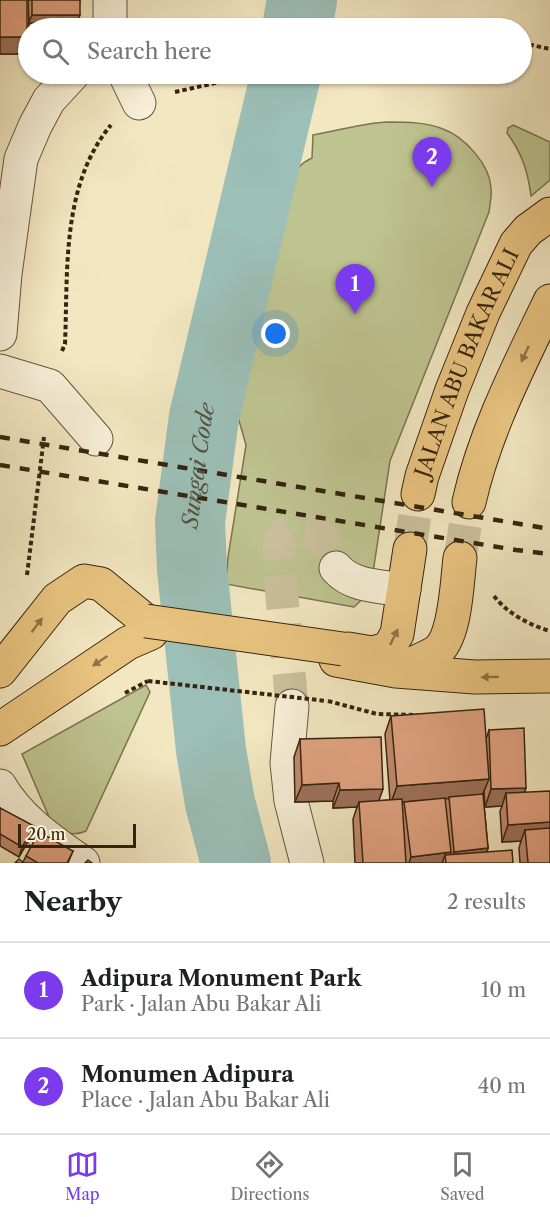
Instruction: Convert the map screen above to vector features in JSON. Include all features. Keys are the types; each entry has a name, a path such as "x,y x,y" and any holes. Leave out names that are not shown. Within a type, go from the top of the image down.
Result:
{"main road":[{"name":"JALAN ABU BAKAR ALI","path":"418,494 452,390 483,313 516,244 528,230 550,214"},
{"path":"469,502 475,476 500,407 550,301"},
{"path":"340,654 372,653 388,649 397,634 410,549"},
{"path":"396,671 438,651 450,627 460,558"},
{"path":"0,671 57,599 84,581 101,584 148,627 340,654 396,671 475,677 550,676"},
{"path":"0,729 128,643 148,627"}],"street":[{"path":"110,0 110,18"},
{"path":"0,334 5,274 21,159 49,100 64,84"},
{"path":"130,84 140,103"},
{"path":"0,371 50,386 96,439"},
{"path":"336,568 344,577 355,582 404,590"},
{"path":"292,706 288,772 291,801 307,863"},
{"path":"0,786 21,815 45,836 83,863"}],"path":[{"path":"532,45 550,49"},
{"path":"24,584 29,568 50,386 65,344 71,222 75,198 91,156 102,136 128,108 174,92 210,84"},
{"path":"492,593 495,599 513,613 533,626 550,631"},
{"path":"148,681 327,701"}],"green space":[{"path":"388,122 430,125 460,138 475,153 486,170 490,179 491,194 489,212 390,461 370,592 354,607 226,584 228,557 246,445 238,417 291,180 299,167 312,158 313,135 359,125"},
{"path":"513,125 550,142 550,180 531,196 524,163 507,133 508,128"},
{"path":"146,685 150,692 86,831 75,834 65,832 49,817 22,754"}],"building":[{"path":"0,0 27,0 27,18 18,18 18,37 0,37"},
{"path":"32,0 80,0 80,15 32,15"},
{"path":"484,709 489,779 397,786 391,716"},
{"path":"524,728 526,788 491,789 489,730"},
{"path":"381,737 383,789 340,790 339,783 302,785 300,739"},
{"path":"550,791 550,822 508,825 506,793"},
{"path":"483,794 488,848 454,852 449,797"},
{"path":"445,798 451,852 411,857 404,802"},
{"path":"402,799 406,863 363,863 359,802"},
{"path":"0,808 34,826 22,847 0,834"},
{"path":"550,828 550,863 528,863 525,830"},
{"path":"39,832 73,851 67,863 38,863 26,856"},
{"path":"512,850 513,863 446,863 445,855"}],"waterway":[{"name":"Sungai Code","path":"299,18 302,0"},
{"name":"Sungai Code","path":"236,863 220,803 211,750 192,569 190,522 204,417 284,84"}],"tunnel":[{"path":"410,549 418,494"},
{"path":"460,558 469,502"},
{"path":"292,706 279,564 281,539 292,530 302,529 313,532 327,545 336,568"}],"railway":[{"path":"0,437 550,529"},
{"path":"0,465 550,554"}],"place":[{"name":"Monumen Adipura","path":"432,187"},
{"name":"Adipura Monument Park","path":"355,314"}]}
